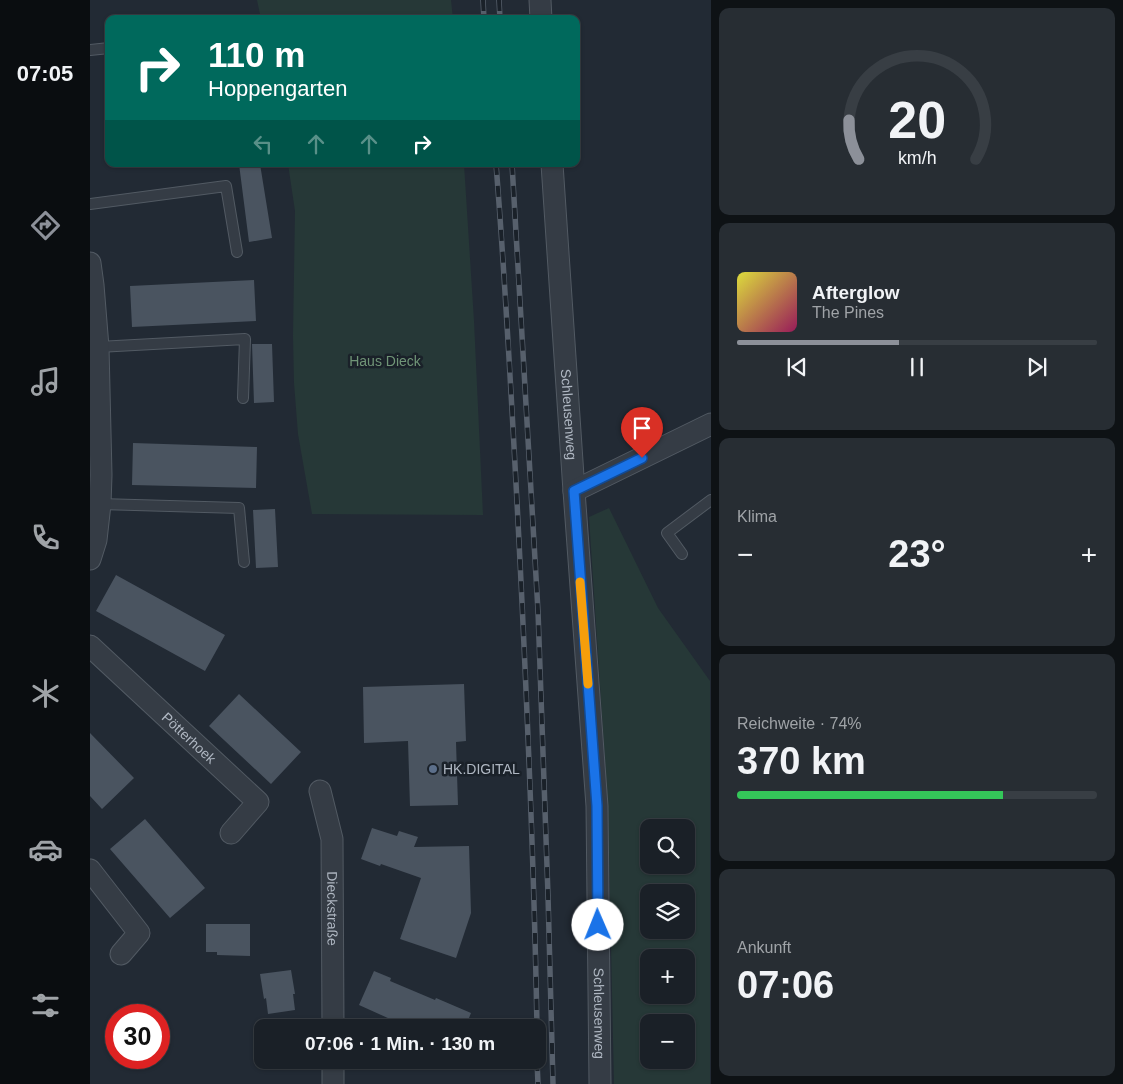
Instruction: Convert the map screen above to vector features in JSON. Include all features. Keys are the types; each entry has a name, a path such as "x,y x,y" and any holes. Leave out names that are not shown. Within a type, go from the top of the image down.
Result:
{"street":[{"path":"540,0 541,15"},
{"name":"Schleusenweg","path":"552,167 597,806 600,1084"},
{"path":"90,263 98,347 101,474 96,540 90,559"},
{"path":"574,491 710,424"},
{"name":"Pötterhoek","path":"90,646 258,802 231,833"},
{"name":"Dieckstraße","path":"320,791 332,838 333,1019"},
{"path":"90,870 139,933 121,954"},
{"path":"333,1069 333,1084"}],"lane":[{"path":"90,50 105,48"},
{"path":"90,204 226,186 237,252"},
{"path":"98,347 245,339 243,398"},
{"path":"682,554 667,533 710,500"},
{"path":"100,504 239,508 244,562"}],"green space":[{"path":"257,0 451,0 453,15 260,15"},
{"name":"Haus Dieck","path":"288,167 464,167 483,515 312,514 298,434 294,383 295,211"},
{"path":"609,508 658,608 710,681 710,1084 614,1084 608,807 589,517"}],"building":[{"path":"239,167 260,167 272,238 249,242"},
{"path":"254,280 256,321 132,327 130,286"},
{"path":"252,344 272,344 274,402 254,403"},
{"path":"133,443 257,447 256,488 132,485"},
{"path":"275,509 278,567 256,568 253,510"},
{"path":"116,575 225,635 205,671 96,611"},
{"name":"HK.DIGITAL","path":"464,684 466,741 456,742 458,805 410,806 408,741 364,743 363,687"},
{"path":"239,694 301,752 271,784 209,726"},
{"path":"90,733 134,778 102,809 90,796"},
{"path":"145,819 205,888 170,918 110,849"},
{"path":"372,828 397,836 399,831 418,837 414,847 469,846 471,913 456,958 400,939 421,878 361,859"},
{"path":"206,924 250,924 250,956 217,955 217,952 206,952"},
{"path":"291,970 295,994 293,994 295,1010 268,1014 260,974"},
{"path":"374,971 391,978 390,981 471,1013 469,1019 390,1019 359,1005"}],"railway":[{"path":"483,0 484,15"},
{"path":"499,0 500,15"},
{"path":"496,167 508,333 524,633 537,1019"},
{"path":"512,167 538,611 553,1084"},
{"path":"537,1069 538,1084"}],"slow traffic":[{"path":"580,582 588,684"}],"place":[{"name":"HK.DIGITAL","path":"433,769"}],"route":[{"path":"598,925 597,806 574,491 642,458"}]}
